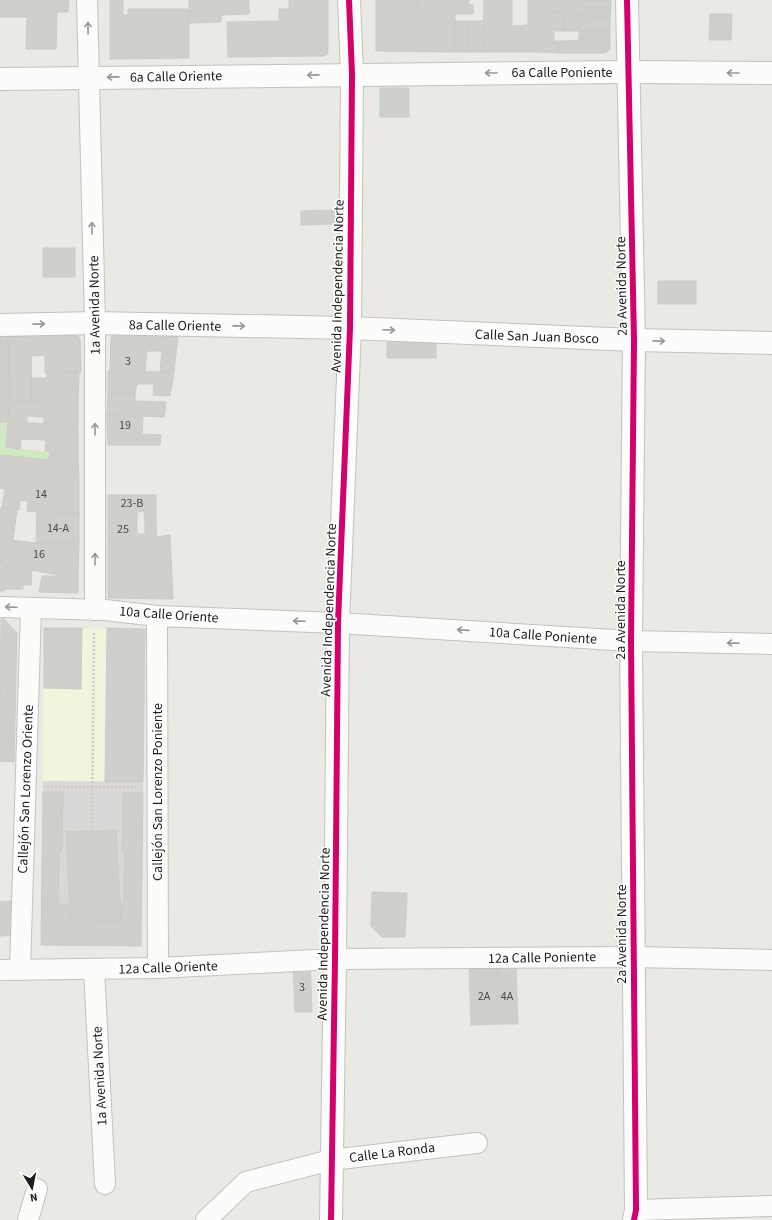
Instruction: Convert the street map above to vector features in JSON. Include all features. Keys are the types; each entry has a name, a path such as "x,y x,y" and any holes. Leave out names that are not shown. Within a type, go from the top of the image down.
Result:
{"street":[{"name":"1a Avenida Norte","path":"88,0 88,77 94,323 94,619"},
{"name":"Avenida Independencia Norte","path":"331,1220 338,623 350,328 352,74 350,0"},
{"name":"2a Avenida Norte","path":"627,0 634,340 631,641 635,1215"},
{"name":"6a Calle Poniente","path":"352,74 629,72 772,73"},
{"name":"6a Calle Oriente","path":"0,79 352,74"},
{"name":"8a Calle Oriente","path":"0,325 94,323 350,328"},
{"name":"Calle San Juan Bosco","path":"350,328 634,340 772,343"},
{"name":"10a Calle Oriente","path":"0,607 31,608 94,619 157,616 338,623"},
{"name":"Callejón San Lorenzo Oriente","path":"20,970 31,608"},
{"name":"Callejón San Lorenzo Poniente","path":"157,616 158,968"},
{"name":"10a Calle Poniente","path":"338,623 631,641 772,644"},
{"name":"12a Calle Poniente","path":"335,959 633,956 772,960"},
{"name":"12a Calle Oriente","path":"0,970 158,968 335,959"},
{"name":"1a Avenida Norte","path":"94,969 105,1184"},
{"name":"Calle La Ronda","path":"206,1220 246,1182 331,1160 477,1142"},
{"path":"28,1220 37,1189"},
{"path":"635,1215 772,1206"}],"path":[{"path":"92,831 94,619"},
{"path":"43,786 143,787"}],"shaded area":[{"path":"44,628 145,629 143,782 43,781"},
{"path":"43,781 143,782 141,946 41,945"}],"green space":[{"path":"0,422 8,422 6,447 50,452 49,460 0,455"}],"building":[{"path":"0,0 69,0 68,12 57,12 56,49 26,49 27,17 0,17"},
{"path":"110,0 123,0 123,15 128,15 128,9 189,9 189,58 110,59"},
{"path":"189,0 249,0 249,14 221,15 221,22 189,23"},
{"path":"289,0 328,0 328,54 324,56 228,57 227,22 279,21 279,9 289,9"},
{"path":"376,0 417,0 418,14 376,14"},
{"path":"417,0 469,0 469,5 473,5 473,14 418,14"},
{"path":"484,0 512,0 512,52 483,52"},
{"path":"528,0 544,0 544,10 539,10 539,52 512,52 512,26 528,25"},
{"path":"544,0 579,0 579,15 544,10"},
{"path":"579,0 611,0 611,8 579,7"},
{"path":"579,7 611,8 610,18 579,15"},
{"path":"539,10 564,13 564,31 554,31 554,41 564,41 564,45 559,45 560,53 539,52"},
{"path":"564,13 579,15 579,31 564,31"},
{"path":"376,14 455,14 455,52 376,51"},
{"path":"710,14 732,14 731,40 709,40"},
{"path":"579,15 610,18 610,31 579,31"},
{"path":"455,21 469,21 469,52 455,52"},
{"path":"469,21 483,21 483,52 469,52"},
{"path":"579,31 610,31 610,40 579,40"},
{"path":"579,40 610,40 610,49 606,53 579,53"},
{"path":"579,40 579,53 560,53 559,45 564,45 564,41"},
{"path":"380,88 409,88 409,117 380,117"},
{"path":"337,210 337,224 301,225 301,211"},
{"path":"43,248 75,248 75,277 43,277"},
{"path":"658,281 696,281 696,304 658,304"},
{"path":"387,333 436,333 436,358 387,358"},
{"path":"8,334 10,400 8,422 0,422 0,335"},
{"path":"8,334 74,334 80,338 81,372 45,373 45,355 31,356 32,402 10,400"},
{"path":"116,334 178,335 174,372 160,372 162,351 147,351 145,372 110,371 111,337"},
{"path":"108,371 174,372 170,396 153,395 154,384 137,384 135,393 108,393"},
{"path":"79,372 78,404 32,402 31,378 47,378 47,373"},
{"path":"108,393 135,393 135,401 166,402 164,417 107,415"},
{"path":"10,400 78,404 78,431 54,428 54,424 44,424 44,417 27,416 27,423 8,422"},
{"path":"107,415 143,417 142,434 161,435 160,445 108,445"},
{"path":"8,422 54,424 54,428 78,431 78,455 45,451 46,440 21,439 20,449 6,447"},
{"path":"50,452 78,455 79,483 0,473 0,455 49,460"},
{"path":"0,473 79,483 79,513 27,511 28,501 20,500 19,510 2,508 5,489 0,488"},
{"path":"108,495 156,495 156,523 145,523 144,511 137,512 137,523 108,523"},
{"path":"0,508 17,510 13,540 0,539"},
{"path":"37,512 79,513 79,543 36,543"},
{"path":"108,523 137,523 137,534 145,534 145,523 156,523 157,542 108,542"},
{"path":"170,535 173,599 108,598 108,542 157,542 156,537"},
{"path":"0,539 36,543 79,543 78,578 0,565"},
{"path":"4,565 32,570 31,585 23,585 23,589 4,589"},
{"path":"0,567 4,567 4,591 0,591"},
{"path":"58,575 78,578 78,593 39,592 42,576"},
{"path":"1,619 4,619 17,633 14,762 0,761"},
{"path":"44,628 82,628 81,689 44,688"},
{"path":"107,628 145,629 143,782 105,782"},
{"path":"43,792 63,792 62,851 59,851 58,904 70,904 71,923 121,921 120,904 124,904 125,852 122,852 123,793 143,793 141,946 41,945"},
{"path":"116,830 121,921 71,923 66,832"},
{"path":"372,892 407,893 405,937 382,937 371,926"},
{"path":"12,901 15,935 0,936 0,902"},
{"path":"310,962 312,1012 295,1012 293,963"},
{"path":"516,967 518,1024 499,1024 497,968"},
{"path":"469,968 497,968 499,1024 471,1025"}],"cycle path":[{"path":"331,1220 338,623 350,328 352,74 349,0"},
{"path":"627,0 634,340 631,641 636,1210 634,1220"}]}
